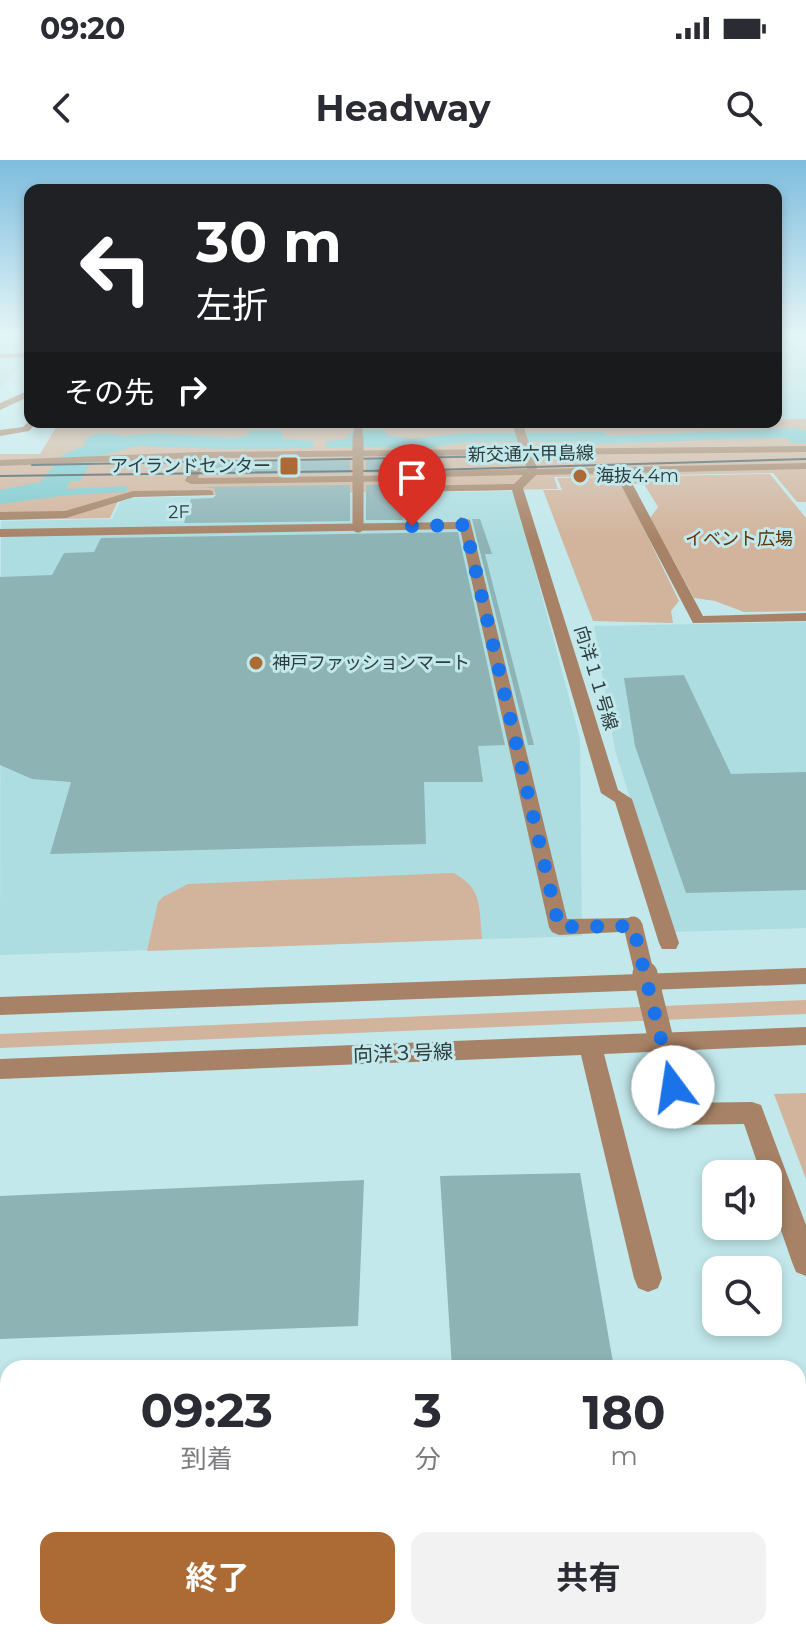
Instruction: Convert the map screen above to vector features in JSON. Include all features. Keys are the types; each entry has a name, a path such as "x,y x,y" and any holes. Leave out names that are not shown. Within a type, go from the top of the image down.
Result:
{"street":[{"path":"0,433 27,428"},
{"path":"358,428 358,527"},
{"path":"0,516 66,514 133,494 253,486 517,487 533,472 522,437"},
{"path":"0,463 522,437 806,449"},
{"name":"新交通六甲島線","path":"200,455 191,481 253,486 419,478 435,474 806,466"},
{"path":"627,485 698,620 806,617"},
{"name":"向洋１１号線","path":"517,487 612,797 623,799 669,943"},
{"name":"2F","path":"0,533 358,527 465,522 559,927 633,926 679,1114 752,1113 806,1262"},
{"path":"0,1006 806,976"},
{"name":"向洋３号線","path":"0,1069 806,1036"},
{"path":"590,1045 648,1278"}],"shaded area":[{"path":"782,402 806,402 806,419 782,420"},
{"path":"795,428 806,431 806,443 792,443 787,438 594,444 588,441 468,442 399,452 390,447 327,447 326,441 347,439 352,431 382,429 388,435 411,439 463,433 603,432 609,436"},
{"path":"251,430 281,430 283,439 313,441 313,448 136,446 104,455 91,463 80,481 71,481 66,489 128,486 126,492 68,495 0,504 0,490 41,482 62,455 86,445 84,440 95,434 121,436 158,433 232,438 247,436"},
{"path":"514,491 580,739 582,936 0,955 1,521 112,519 122,498"},
{"path":"806,622 806,928 672,932 615,750 594,626"}],"green space":[{"path":"782,419 806,419 806,502 797,502 773,473 554,477 558,489 120,497 110,518 0,520 0,454 40,454 56,428 782,428"},
{"name":"イベント広場","path":"770,474 806,518 806,611 744,612 715,601 694,598 650,518 658,507 644,484 622,484 679,601 671,611 673,623 593,621 543,490 562,490 557,478"},
{"path":"453,873 475,892 482,939 147,951 158,902 188,884"},
{"path":"806,1000 806,1014 0,1048 0,1034"},
{"path":"806,1093 806,1179 774,1094"}],"building":[{"path":"366,459 395,459 397,472 366,473"},
{"path":"350,460 350,473 202,475 206,461"},
{"path":"398,484 403,520 366,520 366,485"},
{"path":"350,485 350,521 184,523 191,499 213,498 216,495 214,488 194,487"},
{"path":"472,519 480,519 492,554 485,554 534,745 528,745"},
{"name":"神戸ファッションマート","path":"458,532 505,745 478,746 483,782 424,782 426,844 50,854 71,782 32,779 0,765 0,577 52,575 64,553 94,552 101,538"},
{"path":"684,675 731,774 806,772 806,890 686,893 635,746 624,678"},
{"path":"580,1173 613,1360 452,1360 440,1176"},
{"path":"364,1180 358,1326 0,1339 0,1196"}],"tram line":[{"path":"32,465 508,456"},
{"path":"0,476 431,470 806,459"}],"place":[{"name":"アイランドセンター","path":"289,466"},
{"name":"海抜4.4m","path":"580,476"},
{"name":"神戸ファッションマート","path":"256,663"}],"route":[{"path":"412,526 465,525 559,927 633,926 673,1087"}]}
